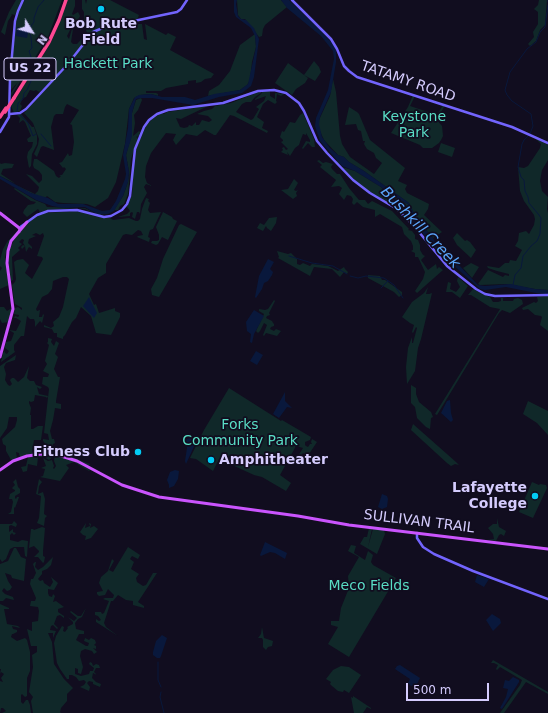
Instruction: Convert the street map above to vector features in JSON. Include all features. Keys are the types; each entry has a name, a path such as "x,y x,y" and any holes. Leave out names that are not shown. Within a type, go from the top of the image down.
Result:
{"highway":[{"name":"US 22","path":"0,118 50,37 65,0"}],"main road":[{"path":"0,132 10,114 10,78 15,21 23,0"},
{"path":"10,114 22,112 26,109 67,65 92,32 105,27 177,12 187,0"},
{"name":"TATAMY ROAD","path":"292,0 331,39 337,48 344,66 356,76 501,123 530,134 548,143"},
{"path":"0,357 13,314 7,256 11,243 19,230 27,222 39,214 50,211 78,210 102,217 115,214 122,210 129,200 131,193 134,152 143,129 153,117 168,110 223,103 258,91 274,90 286,93 299,103 320,146 353,180 370,193 396,209 414,226 447,266 476,289 485,294 495,296 548,295"},
{"path":"0,213 19,230"},
{"name":"SULLIVAN TRAIL","path":"0,470 27,456 42,454 58,455 77,461 123,486 161,497 288,514 349,525 548,549"},
{"path":"417,533 417,538 422,546 434,554 473,571 548,599"}],"green space":[{"path":"16,0 22,0 15,15 11,14 12,15 8,21 5,35 1,32 9,12"},
{"path":"25,0 62,0 48,37 11,96 11,93 18,82 10,91 16,19 17,13"},
{"name":"Hackett Park","path":"67,0 75,0 75,6 72,14 73,15 78,12 80,16 78,20 75,20 67,36 69,39 73,29 71,42 73,44 77,44 87,33 84,24 82,0 85,0 86,4 87,0 110,0 139,15 137,20 114,26 125,24 125,27 132,24 142,24 144,39 147,40 145,24 166,35 168,33 176,37 170,50 214,74 211,78 205,79 201,82 196,83 196,80 188,81 188,84 166,88 161,91 146,91 146,93 156,93 158,96 151,94 140,95 134,98 129,109 125,144 116,182 108,198 95,207 87,204 55,202 47,196 45,198 37,196 16,185 35,194 39,187 26,174 32,176 39,183 42,180 42,175 34,168 34,159 37,159 54,171 56,176 59,178 61,176 59,175 62,175 66,169 59,163 62,162 68,153 69,156 72,155 74,142 72,125 70,124 79,110 67,104 63,114 56,114 54,116 51,127 54,150 43,146 41,147 37,157 34,154 39,139 33,123 24,113 65,68 89,35 67,64 43,89 39,92 36,90 30,90 20,104 22,106 20,111 14,113 11,106 51,42"},
{"path":"237,0 281,0 287,7 265,25 262,36 259,37 245,19 241,19 238,15"},
{"path":"539,0 547,0 545,25 540,30 536,41 530,46 528,44 534,37 533,32 538,24 538,12 534,9 538,5"},
{"path":"255,34 256,47 252,62 250,80 247,85 240,90 208,96 209,91 219,85 230,71 240,45"},
{"path":"314,61 321,72 315,81 304,75"},
{"path":"288,63 308,78 305,83 296,89 292,95 275,83"},
{"path":"333,79 336,92 340,136 342,144 350,157 374,174 382,163 376,158 374,153 367,149 364,144 365,141 363,141 361,131 358,130 356,124 345,125 349,107 359,114 370,140 405,168 398,181 407,185 405,189 407,193 429,204 424,215 442,232 433,238 416,218 409,203 344,157 338,155 324,140 319,129 319,120 330,96"},
{"path":"261,91 261,93 251,102 242,104 236,112 251,120 259,109 256,107 264,101 266,96 255,100 263,91 270,91 270,96 275,99 275,93 284,94 281,96 277,94 277,102 275,104 268,100 263,104 257,117 264,122 262,128 268,131 267,133 230,115 216,135 205,130 197,136 186,134 176,145 173,140 176,134 166,133 151,153 146,166 145,177 147,183 152,186 146,184 144,187 147,193 141,204 140,214 137,212 135,219 132,217 132,212 130,213 130,216 118,217 127,214 130,211 127,207 126,208 132,195 134,154 146,126 152,119 162,113 164,114 167,112 208,106 181,119 176,118 180,127 184,128 188,127 189,125 192,126 196,122 196,125 199,125 202,120 209,122 212,120 208,116 197,114 212,109 215,106 231,103"},
{"name":"Keystone Park","path":"413,95 415,96 410,106 437,115 443,105 445,105 436,119 442,126 443,136 439,143 432,148 423,148 420,145 391,133 408,107"},
{"path":"141,98 142,100 138,110 134,115 135,123 133,136 139,131 140,132 139,136 136,137 138,138 131,159 128,194 124,204 120,206 118,210 114,210 123,196 128,182 129,172 126,155 132,133 132,113 136,100"},
{"path":"303,113 314,139 315,147 312,147 308,143 303,149 302,148 306,141 310,142 306,133 306,135 303,134 299,145 290,156 287,152 288,155 281,152 283,150 282,148 284,147 286,150 288,149 281,142 283,140 280,137 282,131 284,132 290,122 295,123"},
{"path":"21,114 32,127 34,127 37,136 37,144 32,154 31,166 29,168 27,157 33,142 28,142 27,139 31,136 25,122 23,120 19,123 20,118 17,115"},
{"path":"535,138 548,145 548,160 542,170 540,181 542,191 548,197 548,290 506,284 480,285 478,284 488,270 503,277 505,275 509,276 509,274 488,268 487,266 499,268 505,263 509,263 510,260 516,261 522,250 515,246 518,241 519,233 526,231 529,234 534,225 534,215 524,201 520,191 518,167 524,168 528,166 540,148 541,144"},
{"path":"441,143 455,148 452,157 438,152"},
{"path":"319,160 323,163 326,162 333,164 331,167 332,169 337,174 340,174 359,200 365,200 368,204 372,201 392,211 409,229 408,230 412,231 415,235 415,239 418,240 420,245 420,250 425,256 421,260 428,270 436,264 437,269 439,267 443,270 417,293 415,291 423,279 425,272 418,257 415,257 415,253 411,251 413,250 413,246 411,241 404,234 402,227 380,214 375,217 375,210 363,207 357,202 354,205 352,203 353,199 351,196 347,195 344,200 339,194 342,188 339,186 331,187 336,180 320,167 322,165 317,161"},
{"path":"337,160 342,167 355,171 381,187 397,209 361,186 336,162"},
{"path":"0,163 14,164 12,168 3,169 1,174 16,184 0,176"},
{"path":"294,179 298,183 294,190 298,190 296,193 297,196 293,199 281,190 288,189"},
{"path":"15,188 45,204 47,207 85,208 96,214 108,215 97,215 85,209 78,208 47,210 40,212 38,209 27,217 23,213 24,210 28,205 36,202 31,201 14,189"},
{"path":"392,195 408,204 413,216 400,206"},
{"path":"146,198 149,199 148,201 150,203 148,210 150,213 161,212 153,229 150,230 148,237 150,238 149,242 137,237 143,235 141,231 138,230 132,235 123,235 106,264 106,273 98,278 89,294 94,305 96,304 99,313 115,308 115,311 120,313 120,317 111,335 96,333 91,316 81,307 63,339 57,337 57,333 54,333 52,329 44,327 44,325 51,328 54,326 53,322 59,317 63,307 69,279 67,277 63,277 53,281 52,289 48,294 42,297 36,309 37,311 40,310 39,317 42,317 43,314 44,315 42,323 40,321 35,327 34,319 30,319 27,316 24,336 21,336 14,345 15,352 1,362 3,353 5,351 7,354 9,351 5,348 4,351 6,342 11,341 14,333 9,330 16,331 21,321 14,318 15,316 19,316 14,314 15,308 18,307 22,310 22,308 15,304 14,299 12,285 16,279 14,262 23,259 29,265 25,273 32,279 43,259 42,257 37,256 44,236 43,233 40,235 36,233 32,235 36,236 29,239 28,243 32,249 29,247 26,252 23,243 24,240 22,239 19,242 22,244 18,248 20,250 12,257 13,280 11,281 8,260 10,248 26,224 38,216 45,213 76,211 98,217 110,218 113,220 129,218 138,221 140,219"},
{"path":"163,212 177,221 168,240 162,237 156,245 151,243 152,241 159,240 156,227"},
{"path":"277,217 276,223 271,231 266,226 263,231 257,228 260,223 264,225 269,218"},
{"path":"181,224 197,232 159,297 152,295 151,289 157,278 163,259 179,225"},
{"path":"18,230 7,249 5,257 9,285 0,289 0,271 2,268 0,266 0,260 3,249"},
{"path":"457,233 465,241 467,240 470,242 476,250 471,258 457,245 453,238"},
{"path":"277,251 288,254 291,253 297,259 297,264 300,265 303,263 310,266 312,264 328,266 338,271 344,267 348,272 347,274 344,272 340,277 332,269 314,267 310,276 278,258"},
{"path":"471,263 479,267 472,278 463,268"},
{"path":"368,275 380,276 382,280 385,280 402,292 402,295 399,297 394,292 368,278"},
{"path":"458,277 468,286 460,298 452,292 446,292 448,282 451,283 450,289 456,292 460,287 457,281"},
{"path":"428,287 426,294 432,293 418,348 415,371 407,384 406,367 408,348 412,337 413,343 417,328 416,327 413,333 414,325 402,317 412,302 424,293"},
{"path":"473,289 490,297 493,302 501,301 501,298 503,298 503,301 513,301 514,299 518,298 522,300 523,304 510,313 502,310 499,313 437,415 435,414 500,309 490,307 471,295 468,295"},
{"path":"548,296 548,331 540,325 541,316 535,315 528,309 523,310 522,308 534,302 536,303 538,301 537,297"},
{"path":"274,300 275,301 269,313 270,315 266,318 274,324 274,326 270,329 274,331 276,329 281,331 277,336 266,333 264,336 263,335 267,325 264,323 258,333 256,331 264,314 259,311 259,309 268,309"},
{"path":"0,307 4,307 7,311 12,308 9,322 2,323 0,319"},
{"path":"48,338 52,339 51,342 54,346 56,341 59,343 55,354 58,357 54,369 58,377 60,377 56,403 61,404 61,409 55,408 50,431 52,439 54,439 55,443 53,444 53,447 57,451 90,464 89,466 69,457 54,453 43,441 43,439 49,440 48,434 44,433 49,389 42,384 43,377 48,377 49,374 43,371 47,364 45,361 49,345 47,343"},
{"path":"16,355 15,360 6,363 4,367 6,374 5,380 10,386 12,384 10,380 12,378 18,382 24,377 29,366 27,378 30,381 34,381 36,385 42,387 40,389 37,387 39,394 48,396 47,398 35,395 34,401 29,401 29,403 31,408 31,429 38,426 43,426 41,440 34,440 32,452 41,452 43,450 49,453 36,454 20,458 19,453 16,452 17,458 11,460 2,439 15,427 17,417 9,417 7,428 0,438 0,366"},
{"path":"411,385 416,388 416,394 419,402 431,412 433,417 431,418 430,429 417,418 415,407 411,403"},
{"name":"Forks Community Park","path":"229,388 281,421 282,420 311,437 310,440 305,442 306,446 308,447 312,444 312,439 317,442 309,454 306,455 303,453 300,458 298,456 303,448 296,446 280,475 291,483 286,491 262,477 254,475 219,459 213,471 196,459 190,458 204,430"},
{"path":"528,401 548,411 548,435 537,423 523,414"},
{"path":"413,424 459,465 455,464 451,466 447,463 411,430"},
{"path":"39,455 53,457 49,460 44,457 38,457 37,466 28,464 27,471 23,472 21,467 26,466 28,457"},
{"path":"55,455 71,459 90,470 89,471 74,462 66,465 69,468 60,481 40,477 43,476 45,469 41,468 46,466 43,458 48,461 52,460 54,469 56,466 54,461"},
{"path":"16,479 20,493 15,496 16,499 19,497 15,508 14,507 14,514 8,514 11,512 13,502 12,499 9,499 10,494 15,491 12,488 15,485 13,482"},
{"path":"39,479 42,482 39,486 38,494 43,492 45,499 44,514 47,516 45,518 44,526 37,523 39,518 41,496 36,494"},
{"name":"Lafayette College","path":"532,482 539,485 546,485 547,488 533,518 519,512"},
{"path":"497,518 499,527 506,531 504,536 501,534 499,535 496,541 487,540 494,539 493,534 488,528 493,524 497,524"},
{"path":"14,521 17,524 16,527 11,525 9,526 9,532 13,529 13,532 16,533 14,535 12,533 10,535 10,540 18,542 22,540 28,541 27,557 25,556 24,547 14,547 10,549 6,559 2,562 0,559 0,524 12,524"},
{"path":"86,523 85,528 90,526 89,523 91,524 90,528 94,526 98,529 91,538 85,540 86,536 80,532"},
{"path":"42,527 45,528 43,556 45,557 43,563 38,557 34,557 39,551 34,546 29,548 31,529 34,530"},
{"path":"369,528 372,529 368,547 373,529 384,530 385,534 377,554 360,544 364,537 367,537"},
{"name":"Meco Fields","path":"351,545 356,546 354,553 365,560 368,551 373,555 371,562 373,565 396,578 349,657 328,644 338,627 331,625 331,621 339,621 341,608 349,588 348,576 359,557 348,551"},
{"path":"128,547 140,555 138,559 132,556 130,559 134,562 131,569 139,574 136,578 137,582 143,586 146,585 153,573 157,573 138,602 144,606 144,608 133,605 133,601 126,600 118,595 113,601 111,601 104,623 106,627 118,636 96,622 96,619 99,621 101,620 95,615 95,612 101,612 102,614 104,613 109,601 103,599 113,598 114,595 108,589 105,595 99,596 97,592 103,591 99,583 101,577 108,571 112,559 114,561 109,570 113,572"},
{"path":"14,548 16,548 21,557 26,559 24,581 12,578 11,575 5,573 12,587 7,591 4,588 2,591 13,597 14,600 6,598 3,601 0,601 0,564 8,561"},
{"path":"53,557 51,565 42,571 42,574 38,579 40,581 43,580 44,583 50,587 53,582 51,577 58,583 54,590 48,589 48,593 49,596 52,597 53,594 55,596 53,602 56,601 64,607 58,609 58,612 64,616 64,618 60,615 57,616 54,624 58,628 57,629 53,625 51,626 50,630 56,631 53,638 53,633 48,633 52,642 54,664 64,679 73,688 67,694 67,701 61,708 61,713 33,713 31,701 33,697 29,692 33,667 32,655 37,652 37,646 31,646 27,629 32,631 32,622 38,621 39,611 38,607 30,606 31,601 35,601 36,598 30,584 31,579 33,579 36,573 33,564 36,562 35,567 38,570"},
{"path":"0,604 9,608 4,609 7,624 18,626 20,628 12,626 13,629 17,630 17,632 12,634 11,637 17,641 25,638 27,640 30,652 30,671 27,678 27,696 25,697 22,694 21,695 21,702 23,704 26,700 28,700 31,713 2,713 6,711 1,708 0,713 0,681 3,682 1,678 4,674 1,672 0,674"},
{"path":"86,608 82,617 75,623 76,629 84,631 84,634 79,634 76,640 88,646 89,643 84,641 85,638 95,640 96,643 94,645 96,646 96,649 93,648 97,652 94,654 92,651 85,649 81,651 80,656 83,667 81,674 78,673 78,669 75,668 75,674 81,676 89,674 90,671 93,671 94,668 89,664 90,662 93,666 96,664 99,665 100,668 96,668 94,672 97,675 93,673 92,678 101,684 100,687 89,681 87,683 90,687 89,691 80,687 86,682 84,680 79,681 72,675 69,675 69,679 67,679 57,663 54,643 62,626 64,627 63,631 65,632 68,628 67,627 73,624 68,617 74,621 77,618 70,612 71,611 78,616 81,616"},
{"path":"262,627 264,638 273,641 272,646 268,647 266,650 263,647 262,638 258,638 261,634"},
{"path":"493,660 548,692 548,694 526,682 504,713 500,713 522,680 500,667 497,670 498,665 491,663"},
{"path":"341,666 349,667 361,675 349,693 344,690 343,692 338,691 330,684 331,682 326,679 333,670"},
{"path":"353,696 371,709 367,707 363,713 354,713 351,697 353,698"}],"water":[{"path":"234,0 237,0 236,4 238,16 241,19 246,20 254,28 259,39 254,77 251,86 242,93 219,97 193,105 152,98 136,99 132,113 132,136 126,155 129,172 128,182 123,196 114,211 108,214 97,214 85,207 63,208 52,206 36,200 0,179 0,176 31,193 48,198 58,204 83,204 102,211 110,210 116,201 125,179 126,174 123,155 128,128 129,109 135,97 139,95 151,94 162,97 185,97 195,100 214,94 240,90 248,84 256,47 255,36 251,28 236,17 234,12"},
{"name":"Bushkill Creek","path":"281,0 289,0 333,44 336,50 336,62 331,92 320,117 319,124 322,137 330,148 409,203 416,218 433,238 440,251 457,263 478,285 485,286 511,284 548,290 548,294 506,287 485,290 480,289 441,256 416,225 393,204 386,192 381,187 355,171 342,166 320,141 315,126 316,118 328,90 334,59 333,51 321,36 287,8","holes":["392,195 409,205 413,216 397,204"]},
{"path":"17,27 29,30 27,38 16,36"},
{"path":"268,259 274,262 270,269 273,272 268,281 264,283 256,298 259,276"},
{"path":"89,297 97,313 94,318 83,306"},
{"path":"254,310 264,316 254,334 252,343 250,342 251,334 247,331 246,322"},
{"path":"256,351 263,355 257,365 250,361"},
{"path":"285,392 285,401 292,408 287,407 279,418 273,414"},
{"path":"450,400 453,420 451,422 441,413 447,401"},
{"path":"190,438 196,442 186,464 187,448 185,440"},
{"path":"175,470 179,471 178,479 174,486 169,488 167,480 170,472"},
{"path":"382,494 387,496 388,499 387,507 382,509 378,507"},
{"path":"265,542 287,553 285,559 275,553 270,552 261,556 260,555"},
{"path":"477,575 489,579 484,587 475,582"},
{"path":"492,614 500,619 501,623 493,631 486,620"},
{"path":"162,635 167,638 160,658 157,658 153,655 153,652 156,641"},
{"path":"400,665 420,678 417,684 411,686 408,683 410,679 395,669"},
{"path":"513,677 519,680 519,682 502,709 500,708 506,697 508,689 503,688 505,680 509,681"}],"waterway":[{"path":"32,63 29,51 32,48 30,34 31,26 34,22 38,7 44,0"},
{"path":"530,134 533,126 531,114 512,101 505,90 510,72 527,49 536,42 540,32 545,27 548,5"},
{"path":"17,112 18,103 23,99 24,93 27,90 35,72"},
{"path":"19,114 28,123 33,136 36,134"},
{"path":"41,134 51,146"},
{"path":"513,285 515,275 521,268 523,256 537,241 540,234 541,218 529,203 525,191 524,180 521,177 518,167 522,144 528,136"},
{"path":"289,256 312,263 333,266 347,274"},
{"path":"350,276 358,278 366,276 384,278 394,285 403,298"},
{"path":"381,288 388,281"},
{"path":"158,662 158,680 161,687"},
{"path":"161,692 160,697 164,713"}],"place":[{"name":"Bob Rute Field","path":"101,9"},
{"name":"Fitness Club","path":"138,452"},
{"name":"Amphitheater","path":"211,460"},
{"name":"Lafayette College","path":"535,496"}]}
